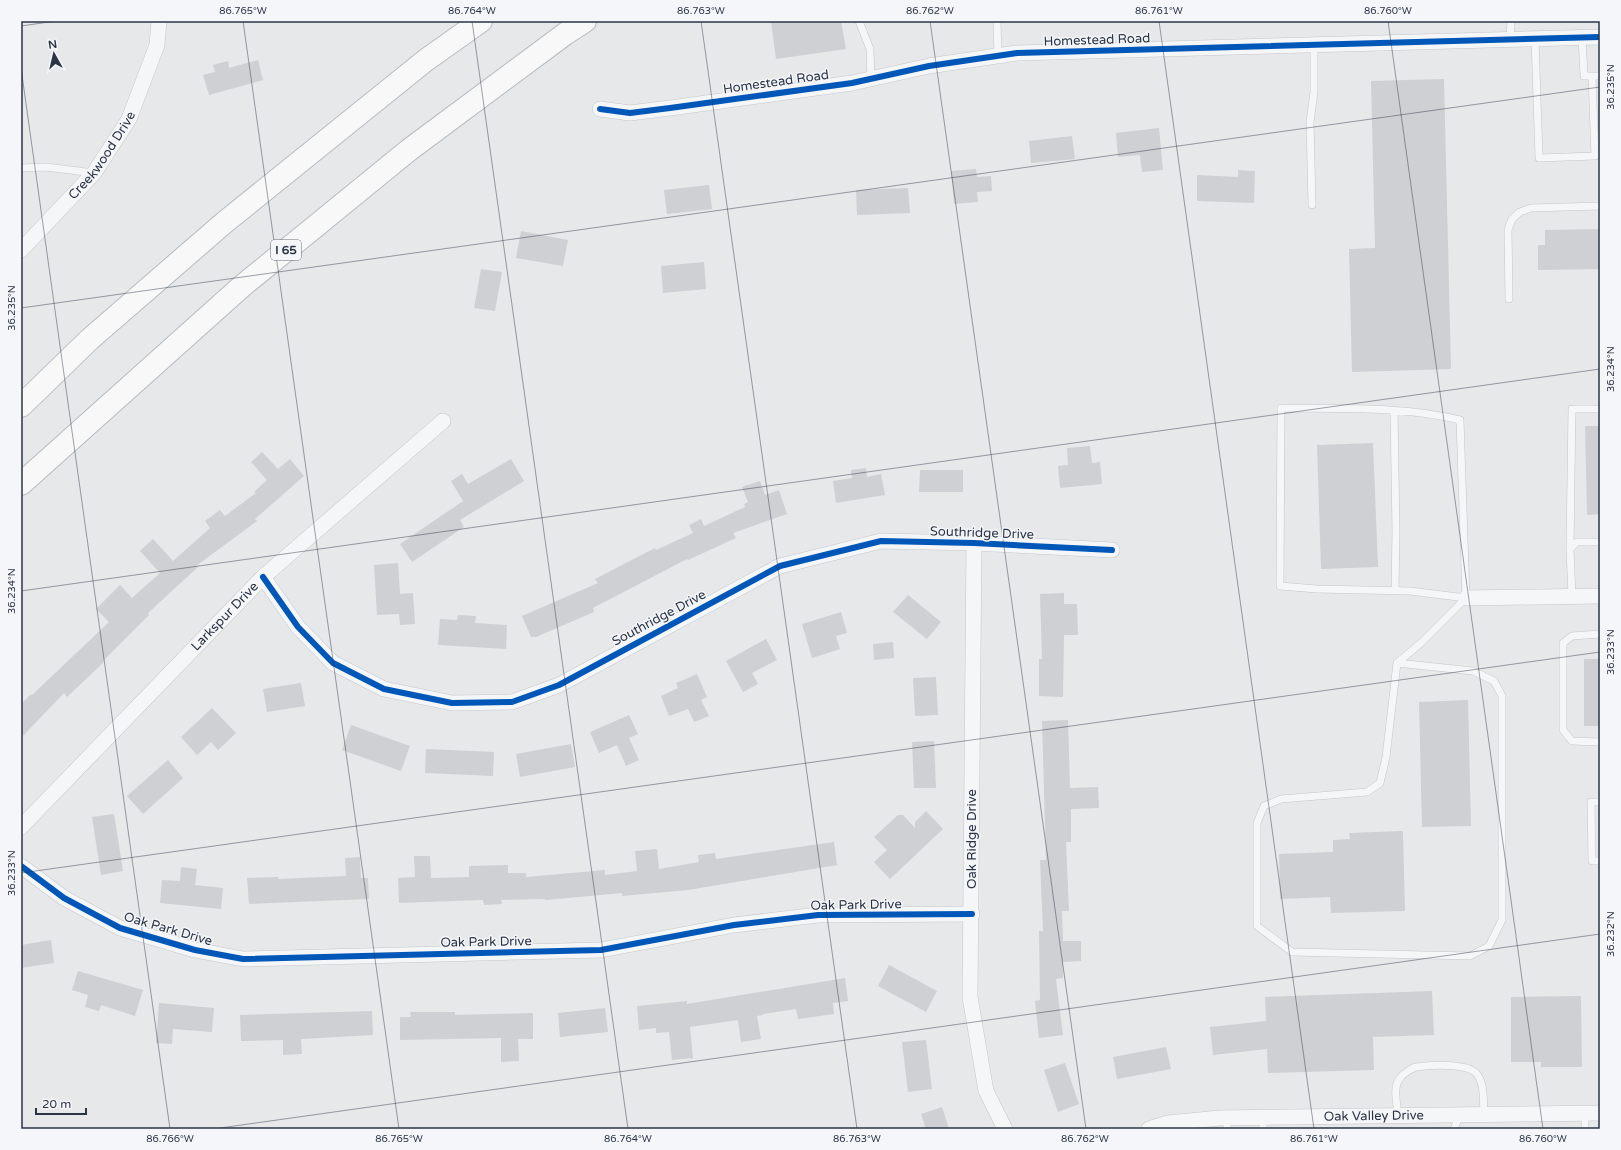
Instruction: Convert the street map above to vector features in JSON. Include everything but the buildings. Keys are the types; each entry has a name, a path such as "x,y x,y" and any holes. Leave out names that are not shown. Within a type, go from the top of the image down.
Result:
{"highway":[{"path":"21,406 90,339 225,222 426,60 480,21"},
{"name":"I 65","path":"21,484 241,287 409,150 565,34 586,21"},
{"path":"565,34 590,21"}],"street":[{"name":"Creekwood Drive","path":"21,250 94,173 129,119 157,45 159,21"},
{"name":"Homestead Road","path":"600,109 630,113 852,83 929,66 1017,53 1600,37"},
{"name":"Larkspur Drive","path":"21,827 263,577 443,421"},
{"name":"Southridge Drive","path":"263,577 298,627 333,663 384,689 452,703 512,702 559,685 780,566 880,541 974,543 1112,550"},
{"name":"Oak Ridge Drive","path":"974,543 972,914 970,997 986,1091 1005,1129"},
{"path":"1466,598 1600,596"},
{"name":"Oak Park Drive","path":"21,866 64,898 120,928 195,950 243,959 601,950 734,925 818,915 972,914"},
{"name":"Oak Valley Drive","path":"1149,1129 1168,1123 1263,1123 1398,1115 1593,1113"}],"lane":[{"path":"859,21 870,49 871,79"},
{"path":"997,21 998,56"},
{"path":"1510,39 1511,21"},
{"path":"1535,39 1539,158 1595,156 1596,76 1584,76 1582,37"},
{"path":"1312,205 1310,122 1314,92 1314,45"},
{"path":"21,168 46,166 94,173"},
{"path":"1509,299 1508,230 1512,220 1520,212 1531,208 1600,206"},
{"path":"1397,663 1474,671 1494,681 1502,696 1502,920 1489,946 1470,956 1292,952 1257,926 1257,823 1264,806 1281,799 1367,792 1380,783 1386,757 1397,663 1421,643 1466,598 1460,420 1438,414 1394,411 1281,408 1280,586 1317,589 1395,590 1466,598"},
{"path":"1572,597 1570,549 1572,409 1600,409"},
{"path":"1394,411 1395,590"},
{"path":"1570,549 1577,542 1600,542"},
{"path":"1600,634 1572,636 1563,643 1563,730 1572,741 1600,742"},
{"path":"1600,802 1590,802 1592,861 1600,861"},
{"path":"1398,1115 1396,1084 1401,1076 1415,1067 1459,1066 1468,1068 1476,1073 1482,1082 1484,1114"},
{"path":"1585,1129 1593,1113"},
{"path":"1454,1129 1460,1114"}],"cycle path":[{"path":"600,109 630,113 670,108 852,83 929,66 1017,53 1600,37"},
{"path":"263,577 298,627 333,663 384,689 452,703 512,702 559,685 780,566 881,541 974,543 1112,550"},
{"path":"21,866 64,898 120,928 195,950 243,959 601,950 734,925 818,915 972,914"}]}
